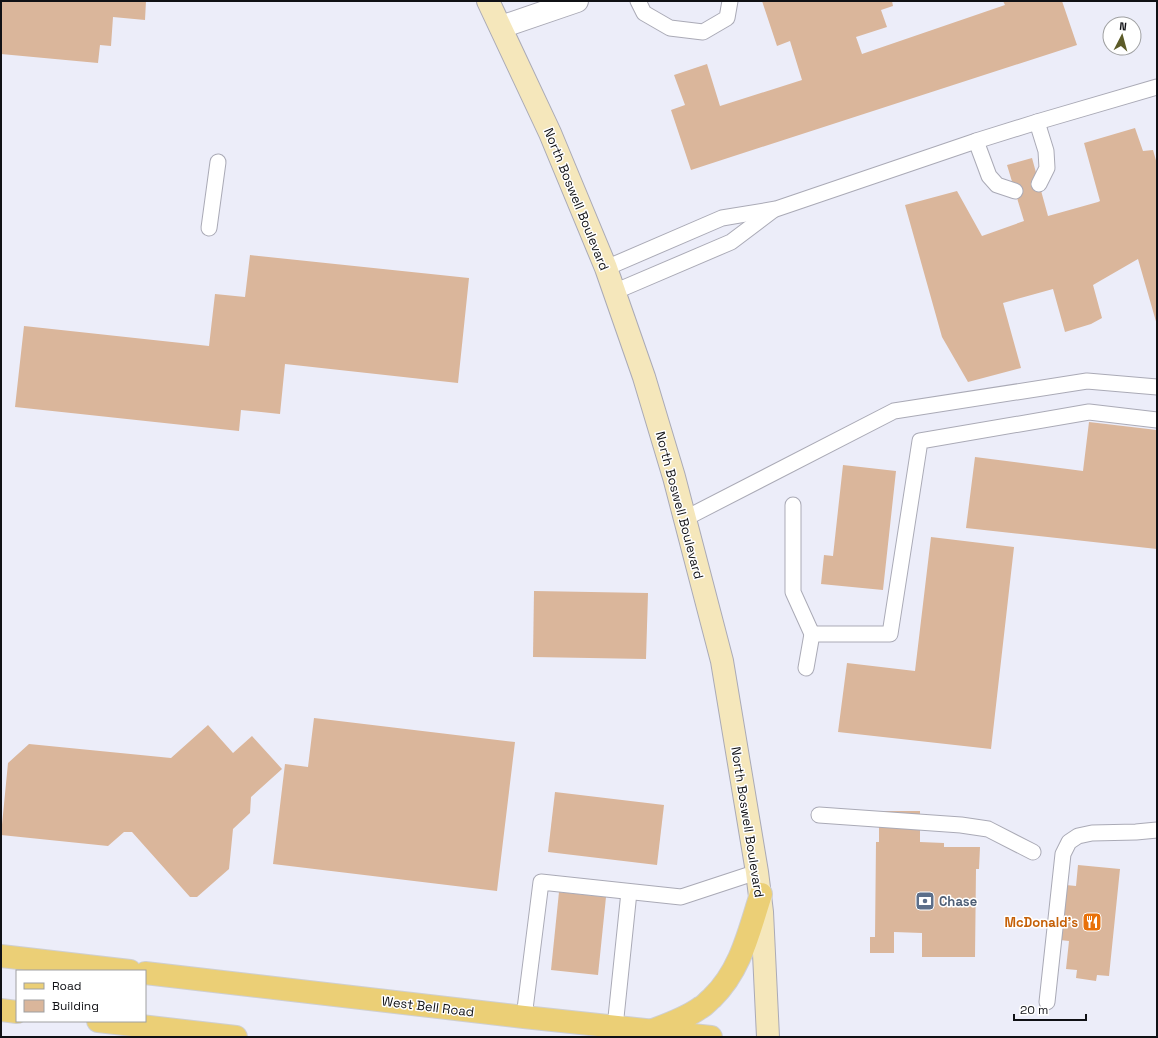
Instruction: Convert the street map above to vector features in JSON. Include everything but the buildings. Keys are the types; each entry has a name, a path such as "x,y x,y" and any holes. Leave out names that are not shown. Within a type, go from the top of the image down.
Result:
{"main road":[{"path":"650,1031 679,1020 701,1008 717,993 730,976 743,951 761,894"},
{"path":"1,956 121,970"},
{"name":"West Bell Road","path":"146,973 711,1037"},
{"path":"1,1010 16,1012"},
{"path":"107,1022 236,1037"}],"street":[{"name":"North Boswell Boulevard","path":"488,1 550,133 606,268 644,378 674,477 722,661 761,894 768,1037"},
{"path":"501,27 577,1"}],"lane":[{"path":"638,1 644,13 670,28 703,32 727,18 730,1"},
{"path":"606,268 722,218 776,209 976,140 1157,87"},
{"path":"1037,122 1046,152 1047,168 1039,184"},
{"path":"976,140 989,176 997,185 1015,191"},
{"path":"209,228 218,162"},
{"path":"614,292 731,242 776,209"},
{"path":"684,519 894,411 1087,381 1157,387"},
{"path":"812,634 890,634 920,441 1089,412 1157,420"},
{"path":"793,505 793,592 812,634 806,668"},
{"path":"819,814 961,825 988,829 1033,852"},
{"path":"1047,1002 1063,854 1069,842 1078,836 1092,833 1157,830"},
{"path":"524,1017 540,882 681,897 757,872"},
{"path":"615,1027 630,892"}],"place":[{"name":"Chase","path":"925,901"},
{"name":"McDonald's","path":"1092,922"}]}
